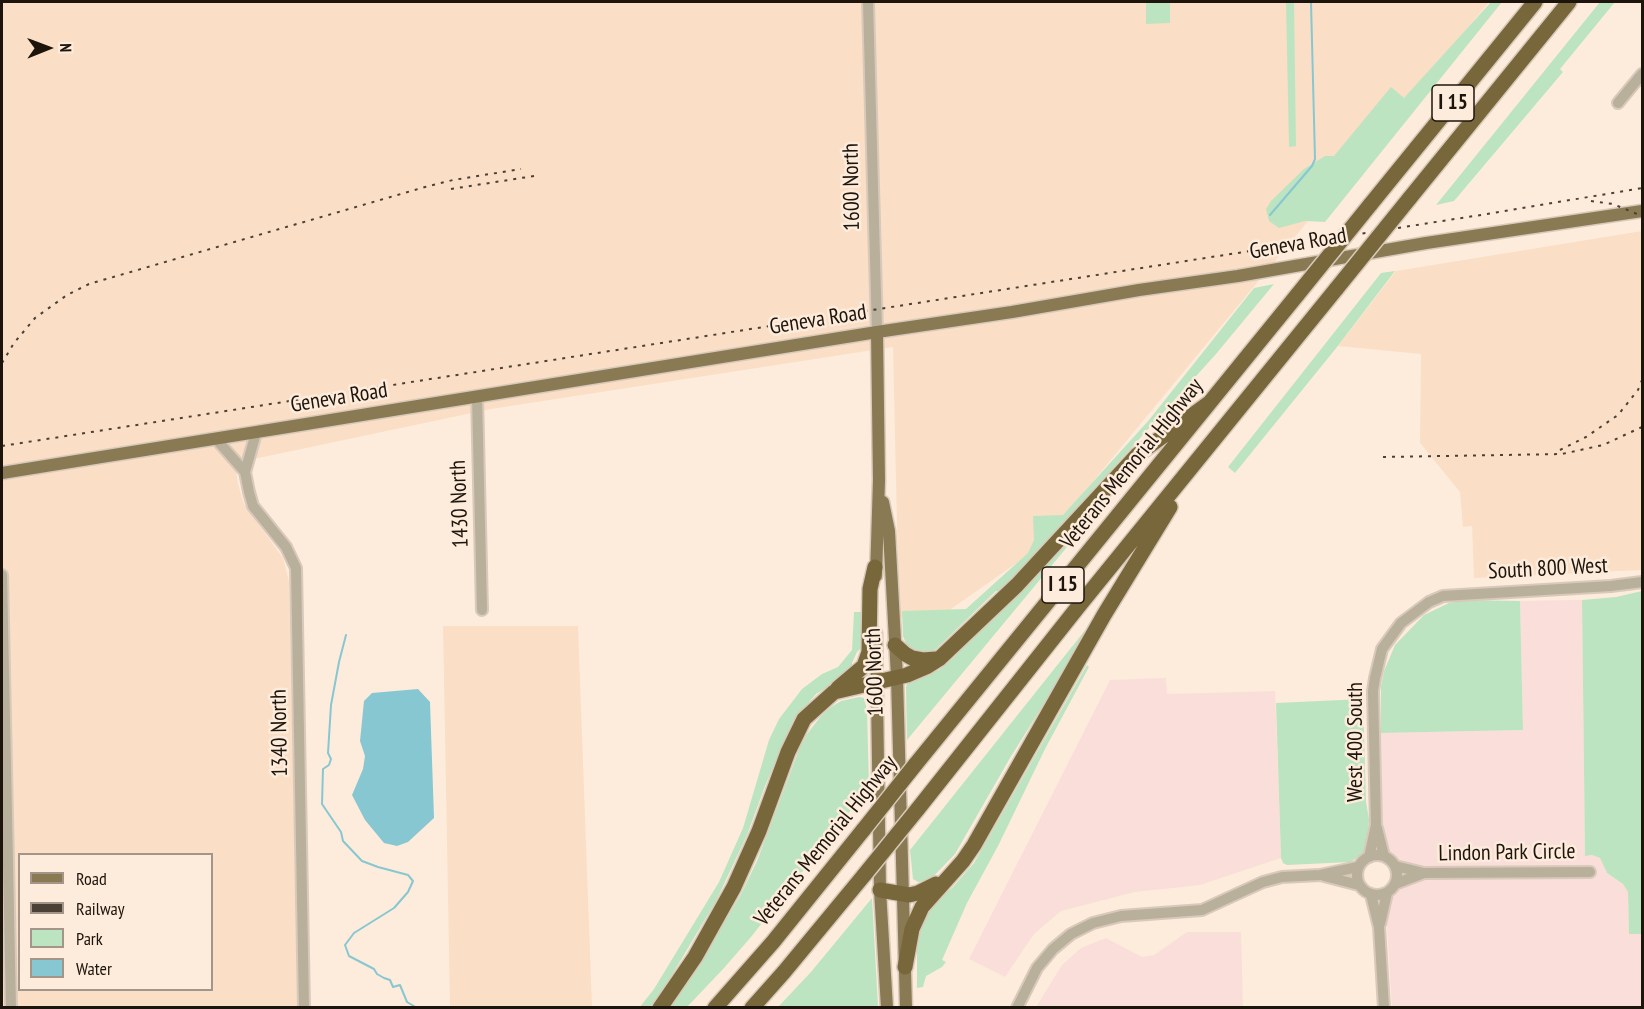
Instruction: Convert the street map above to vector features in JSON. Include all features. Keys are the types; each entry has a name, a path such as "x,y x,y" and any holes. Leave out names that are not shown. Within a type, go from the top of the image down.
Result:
{"highway":[{"name":"Veterans Memorial Highway","path":"716,1008 773,942 1535,2"},
{"name":"I 15","path":"752,1008 917,810 1201,455 1569,2"},
{"path":"834,692 918,671 939,659 1017,585 1137,455 1209,403"},
{"path":"905,967 916,917 974,845 1104,615 1201,455"},
{"path":"660,1008 695,957 734,887 759,831 788,752 804,719 864,666 869,652 870,589 876,567"},
{"path":"895,645 912,658 930,661 939,659"},
{"path":"880,890 902,894 918,893 951,874"}],"main road":[{"name":"Geneva Road","path":"2,473 1238,276 1426,243 1642,211"},
{"name":"1600 North","path":"877,332 879,480 876,567 880,890 887,1008"},
{"name":"1600 North","path":"879,480 889,531 897,677 906,1008"}],"street":[{"name":"1600 North","path":"868,2 877,332"},
{"path":"1618,103 1642,74"},
{"name":"1430 North","path":"477,396 482,610"},
{"path":"245,472 256,433"},
{"path":"216,440 245,472"},
{"name":"1340 North","path":"245,472 253,506 286,547 296,568 304,1008"},
{"path":"2,575 5,944 11,1008"},
{"name":"South 800 West","path":"1456,594 1611,586 1642,582"},
{"name":"West 400 South","path":"1384,856 1376,825 1373,692 1382,649 1401,623 1416,610 1443,596 1456,594"},
{"name":"West 400 South","path":"1359,867 1369,856 1376,825"},
{"path":"1369,856 1384,856 1395,866 1424,873"},
{"path":"1379,927 1387,893 1395,884 1397,877 1395,866"},
{"path":"1017,1008 1044,958 1062,941 1094,922 1121,916 1202,910 1263,882 1282,877 1320,875 1359,867 1357,874 1359,885 1363,890 1378,896 1387,893"},
{"name":"Lindon Park Circle","path":"1424,873 1590,872"},
{"path":"1395,884 1424,873"},
{"path":"1320,875 1359,885"},
{"path":"1371,895 1379,927 1384,1008"}],"shaded area":[{"path":"2,2 1489,2 1038,548 914,635 899,614 893,347 491,409 235,463 244,504 283,558 289,581 298,1007 2,1008"},
{"path":"1642,231 1642,570 1474,578 1472,526 1463,527 1460,492 1420,443 1421,354 1338,346 1396,271"},
{"path":"1582,600 1585,856 1592,855 1600,858 1607,873 1623,884 1628,892 1629,934 1642,934 1642,1007 1392,1007 1386,909 1393,891 1411,882 1411,867 1394,861 1382,837 1381,733 1523,730 1520,601"},
{"path":"443,626 578,626 592,1007 450,1007"},
{"path":"1166,678 1167,694 1275,691 1281,858 1200,885 1135,892 1061,911 1034,934 1005,977 969,959 1110,680"},
{"path":"1187,932 1241,932 1243,1007 1036,1007 1062,965 1081,948 1106,938 1142,957 1154,955"}],"green space":[{"path":"1146,2 1170,2 1170,23 1146,24"},
{"path":"1286,2 1294,2 1296,146 1289,147"},
{"path":"1491,2 1502,2 1325,222 1305,221 1279,228 1269,221 1266,209 1271,201 1304,169 1325,156 1334,156 1391,87 1404,98"},
{"path":"1600,2 1615,2 1560,69 1563,72 1454,201 1436,205"},
{"path":"1395,271 1235,473 1228,467 1381,273"},
{"path":"1274,284 1216,354 1002,591 996,591 932,653 924,656 908,648 903,636 902,611 966,609 1028,553 1034,540 1033,516 1063,515 1149,420 1254,288"},
{"path":"1074,533 1077,535 907,740 906,687 908,682 939,670 953,658"},
{"path":"1642,591 1642,934 1629,934 1628,892 1623,884 1607,873 1600,858 1592,855 1585,856 1582,600 1616,597"},
{"path":"1468,600 1520,601 1523,730 1381,733 1381,686 1384,671 1395,645 1424,615 1449,603"},
{"path":"854,612 863,612 863,646 852,663 853,672 816,694 793,721 747,835 716,901 660,995 650,1007 639,1008 654,989 719,882 743,828 769,740 779,719 802,689 822,674 838,667 852,650"},
{"path":"1090,624 1092,625 1010,758 955,854 930,880 918,882 913,879 910,850"},
{"path":"1087,665 1089,667 967,903 942,960 946,962 942,967 926,976 923,987 917,988 917,939 923,919 934,902 952,888 974,863"},
{"path":"864,698 867,710 869,787 724,968 687,1007 669,1008 705,955 741,894 757,861 807,734 831,707 841,701"},
{"path":"1363,699 1366,802 1369,819 1368,846 1351,862 1287,865 1281,858 1276,703"},
{"path":"872,898 878,1007 778,1007 811,972"}],"water":[{"path":"418,689 430,702 434,818 408,842 397,846 384,843 365,820 352,795 363,769 365,756 360,741 364,701 372,693"}],"waterway":[{"path":"1270,215 1312,166 1315,159 1311,2"},
{"path":"346,635 331,705 328,753 331,759 329,765 323,769 322,804 341,832 343,841 362,861 408,875 413,881 408,892 394,908 354,933 345,945 349,956 390,980 393,987 400,985 407,1002 417,1008"}],"railway":[{"path":"2,363 14,343 35,318 67,295 89,284 425,187 521,169"},
{"path":"451,189 534,176"},
{"path":"2,446 1642,188"},
{"path":"1591,201 1613,204 1642,216"},
{"path":"1560,450 1586,437 1618,415 1638,390 1642,380"},
{"path":"1383,457 1562,454 1603,445 1642,427"}]}
